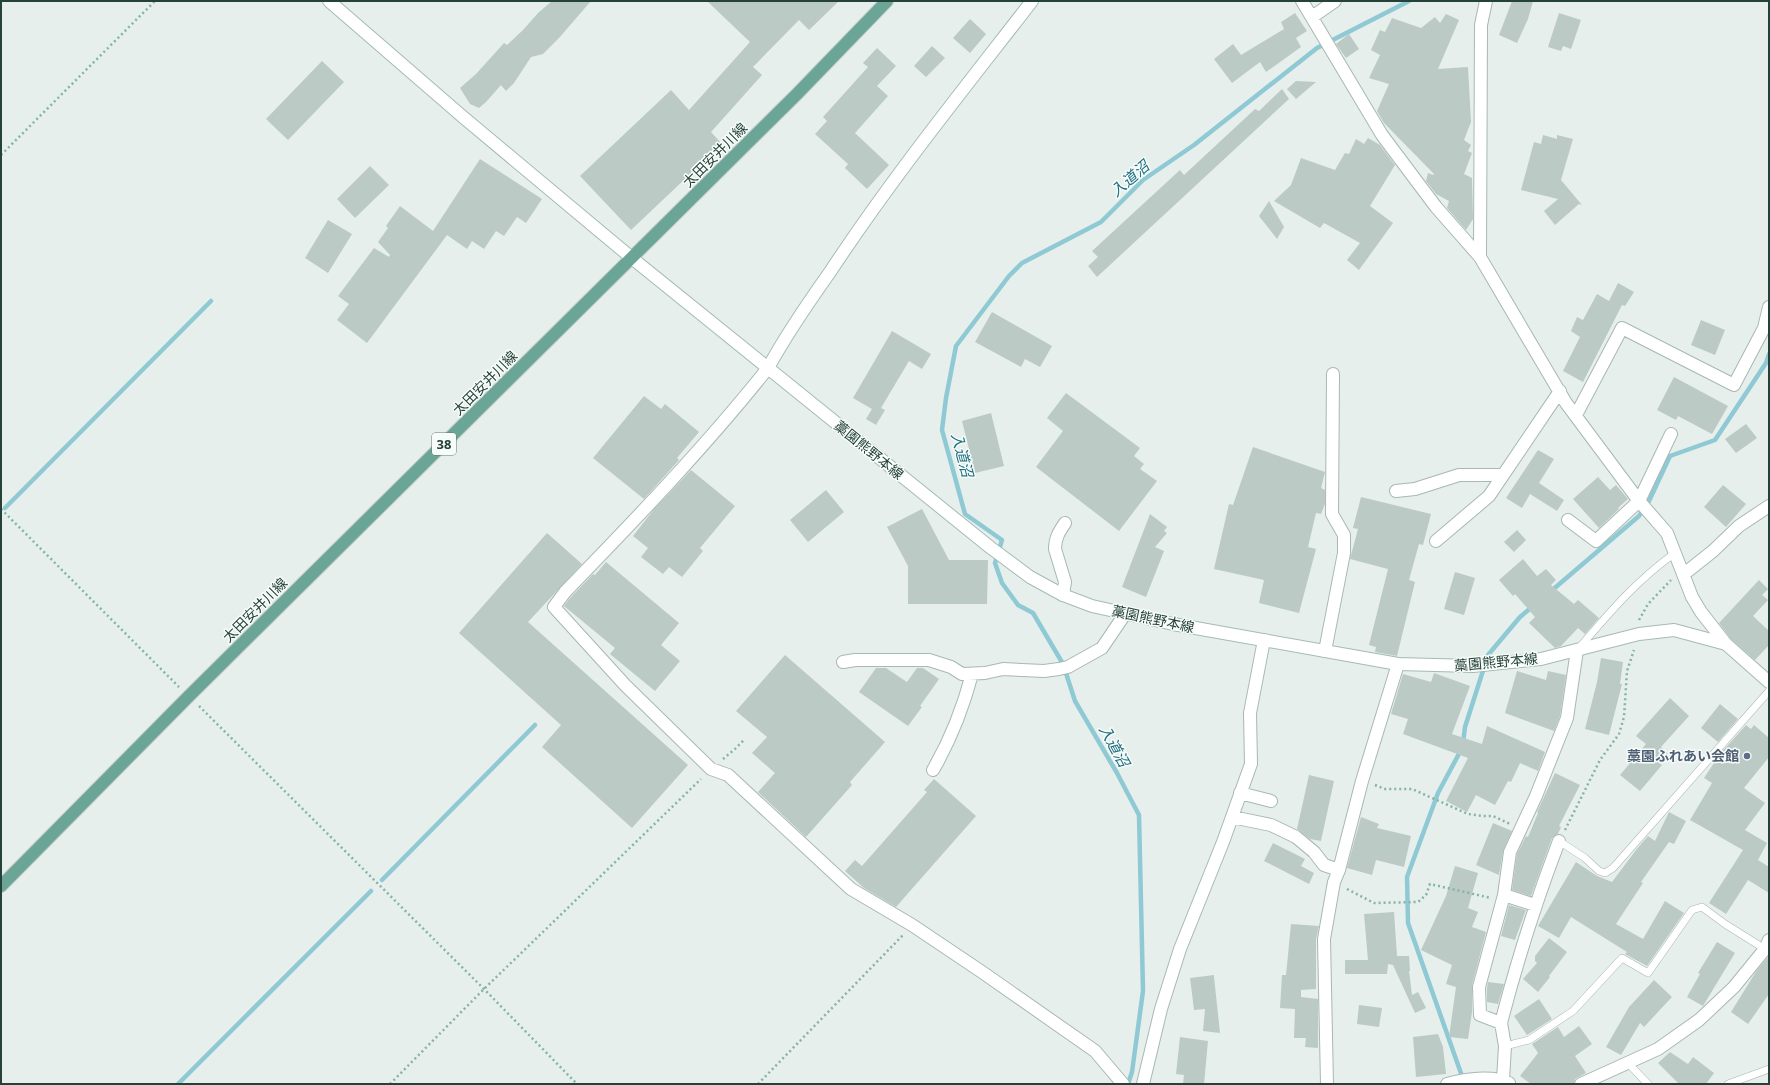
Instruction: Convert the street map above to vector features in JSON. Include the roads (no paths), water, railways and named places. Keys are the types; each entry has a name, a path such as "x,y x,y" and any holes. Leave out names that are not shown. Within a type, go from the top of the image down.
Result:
{"main road":[{"name":"太田安井川線","path":"1,886 189,696 632,259 797,94 887,1"}],"street":[{"name":"藁園熊野本線","path":"329,1 428,87 632,259 1002,557 1030,577 1063,595 1092,606 1173,624 1398,664 1473,666 1541,659 1639,634 1674,630 1726,644 1769,682"},
{"path":"1032,1 918,146 846,248 782,343 768,368 668,484 565,592 554,607 625,685 711,769 728,775 851,889 912,925 1095,1051 1121,1082"},
{"path":"1302,1 1382,135 1436,207 1480,257 1560,392 1639,501 1667,533 1692,597 1701,612 1726,644"},
{"path":"1312,17 1335,1"},
{"path":"1480,257 1481,25 1486,1"},
{"path":"1576,415 1622,328 1734,385 1764,328 1769,307"},
{"path":"1325,651 1344,553 1344,535 1332,514 1332,374"},
{"path":"1436,541 1489,496 1560,392"},
{"path":"1568,520 1596,541 1639,501 1671,434"},
{"path":"1396,491 1415,489 1459,476 1503,475"},
{"path":"1684,574 1713,551 1739,526 1769,506"},
{"path":"1063,595 1065,582 1055,549 1055,543 1056,536 1065,523"},
{"path":"843,662 855,660 929,660 951,667 962,674 985,673 1003,669 1044,671 1064,668 1102,648 1125,614"},
{"path":"1142,1084 1161,1009 1180,949 1232,817 1251,764 1250,713 1264,640"},
{"path":"1501,1023 1480,1015 1479,987 1504,898 1510,852 1536,796 1567,718 1577,650"},
{"path":"1327,1084 1324,939 1334,882 1339,870 1362,781 1398,664"},
{"path":"933,770 946,748 958,719 972,674"},
{"path":"1240,793 1271,801"},
{"path":"1232,817 1271,825 1296,837 1314,852 1324,865 1339,870"},
{"path":"1450,1083 1470,1079 1506,1082 1505,1046 1501,1023 1535,904 1559,841"},
{"path":"1504,898 1535,904"},
{"path":"1581,1084 1658,1048 1699,1020 1734,987 1768,947"}],"lane":[{"path":"1577,650 1628,592 1658,565 1675,553"},
{"path":"1559,841 1585,858 1600,871 1605,873 1613,868 1769,691"},
{"path":"1505,1046 1529,1040 1573,1011 1622,958 1648,973 1692,910 1702,907 1725,924 1768,947"},
{"path":"1627,1062 1648,1084"},
{"path":"1728,1084 1769,1069"}],"waterway":[{"name":"入道沼","path":"1128,1084 1132,1072 1143,991 1139,815 1117,773 1075,701 1063,664 1033,613 1018,605 1002,583 995,563 1002,540 965,514 942,430 946,398 956,346 1009,276 1022,263 1101,222 1143,180 1194,145 1317,48 1409,1"},
{"path":"5,508 211,301"},
{"path":"1550,592 1639,516 1649,501 1670,456 1715,440 1766,363 1769,354"},
{"path":"1463,743 1465,727 1488,655 1520,617 1532,607"},
{"path":"382,880 535,725"},
{"path":"1461,750 1438,793 1407,877 1408,923 1463,1079"},
{"path":"178,1084 371,891"}],"place":[{"name":"藁園ふれあい会館","path":"1747,756"}]}
